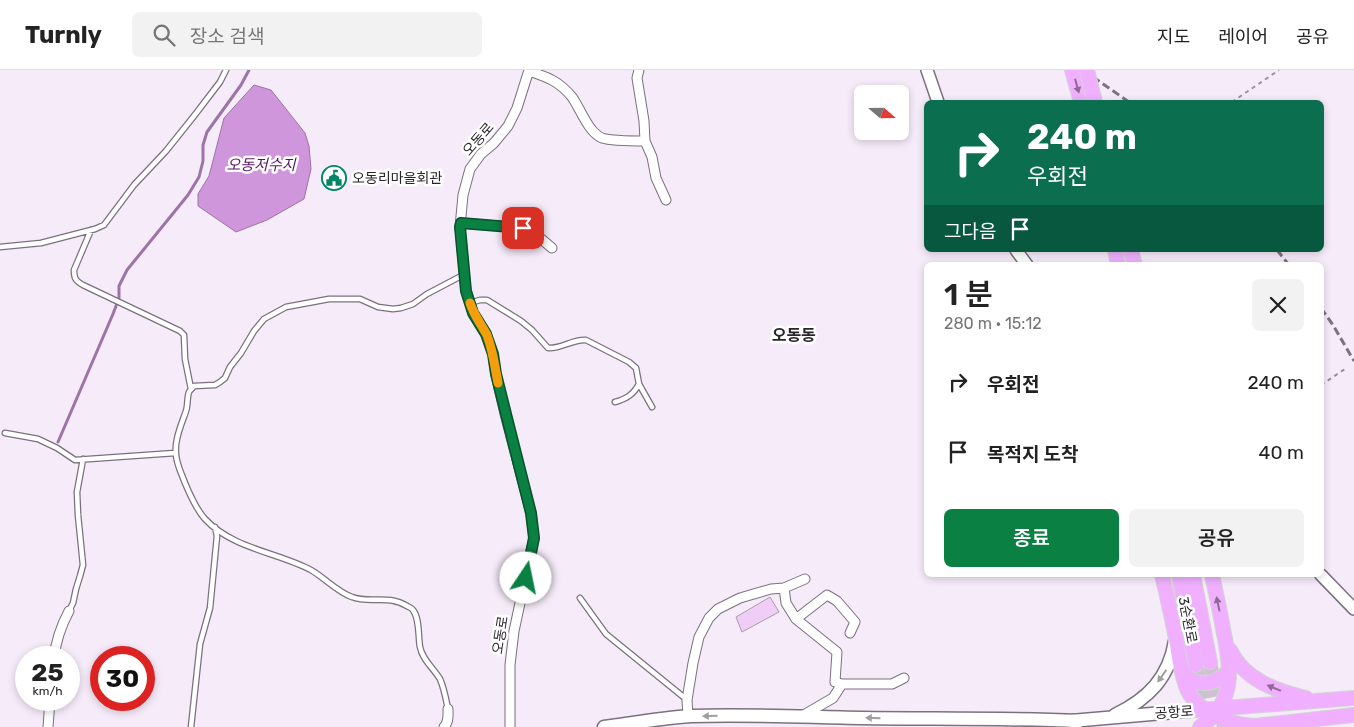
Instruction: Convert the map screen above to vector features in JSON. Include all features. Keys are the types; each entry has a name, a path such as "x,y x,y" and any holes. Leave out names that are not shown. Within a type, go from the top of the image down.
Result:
{"highway":[{"path":"1072,70 1080,100"},
{"path":"1087,70 1094,100"},
{"path":"1162,577 1186,685 1197,703 1218,718 1247,726 1354,715"},
{"name":"3순환로","path":"1180,577 1203,664 1193,577"},
{"path":"1200,727 1218,718 1228,687 1230,668 1226,639 1212,577"},
{"path":"1226,639 1234,658 1242,669 1253,677 1290,694 1321,701"},
{"path":"1183,672 1192,680 1206,683 1213,682 1223,676 1230,668"},
{"name":"공항로","path":"1186,711 1218,718 1252,706 1354,698"},
{"path":"1299,727 1316,719"}],"main road":[{"path":"1108,718 1138,701 1160,680 1171,659 1174,630"},
{"name":"공항로","path":"1010,727 1186,711"},
{"path":"604,727 688,716 745,715 942,719 1006,718 1079,721"}],"street":[{"path":"529,70 548,77 563,88 573,98 588,124 602,138 645,141"},
{"name":"오동로","path":"510,727 510,665 514,631 534,538 531,513 496,374 493,354 486,334 473,313 466,291 461,223 464,195 470,169 481,154 494,143 508,126 517,108 529,70"},
{"path":"639,70 637,78 644,121 645,141 652,157 656,178 666,200"},
{"path":"927,70 937,100"},
{"path":"461,223 523,228 533,232 552,248"},
{"path":"1323,577 1354,609"},
{"path":"688,716 687,700 693,663 699,637 709,618 718,609 740,598 771,589 784,588 805,579"},
{"path":"784,588 786,602 796,619 837,652 835,682 842,684 892,684 904,678"},
{"path":"796,619 827,594 855,622 850,633"},
{"path":"56,646 60,628 69,610"},
{"path":"802,716 833,698 842,684"},
{"path":"444,727 448,718 448,709"},
{"path":"48,727 49,711"}],"lane":[{"path":"0,247 41,243 104,225 134,185 166,151 194,116 220,82 226,70"},
{"path":"91,230 74,270 76,281 180,331 184,335 185,359 191,389 187,408 178,433 175,453 176,462 199,511 215,527 239,542 311,570 344,594 353,598 388,599 404,604 413,610 418,623 420,648 440,679 448,709"},
{"path":"191,389 194,386 215,385 225,378 230,367 264,318 286,307 329,299 360,299 378,307 401,308 413,304 427,294 465,274"},
{"path":"470,304 480,300 487,300 521,321 548,348 556,349 578,339 586,340 629,362 636,368 639,384 652,407"},
{"path":"614,402 626,399 635,392 639,384"},
{"path":"5,433 38,439 57,448 75,460 175,453"},
{"path":"69,610 73,603 82,565 77,492 83,459"},
{"path":"190,727 200,644 210,608 217,536 215,527"},
{"path":"580,598 606,634 687,700"}],"path":[{"path":"1235,100 1279,70"},
{"path":"1324,383 1345,369"}],"water":[{"name":"오동저수지","path":"254,85 271,90 305,133 309,146 311,169 304,199 267,220 236,232 198,206 198,194 209,176 224,118"}],"building":[{"path":"770,597 779,612 742,632 736,617"}],"waterway":[{"path":"58,442 113,314 119,298 119,286 127,270 188,195 199,177 203,161 203,145 207,132 241,85 249,70"}],"tunnel":[{"path":"1210,662 1224,727"},
{"path":"1196,665 1208,718"}],"railway":[{"path":"1083,70 1126,100"},
{"path":"1279,252 1287,262"},
{"path":"1324,312 1354,361"}],"slow traffic":[{"path":"470,303 473,313 486,334 493,354 498,383"}],"place":[{"name":"오동리마을회관","path":"334,178"}],"district":[{"name":"오동동","path":"794,335"}],"route":[{"path":"523,228 461,223 460,227 466,291 473,313 486,334 493,354 496,374 531,513 534,538 526,578"}]}
